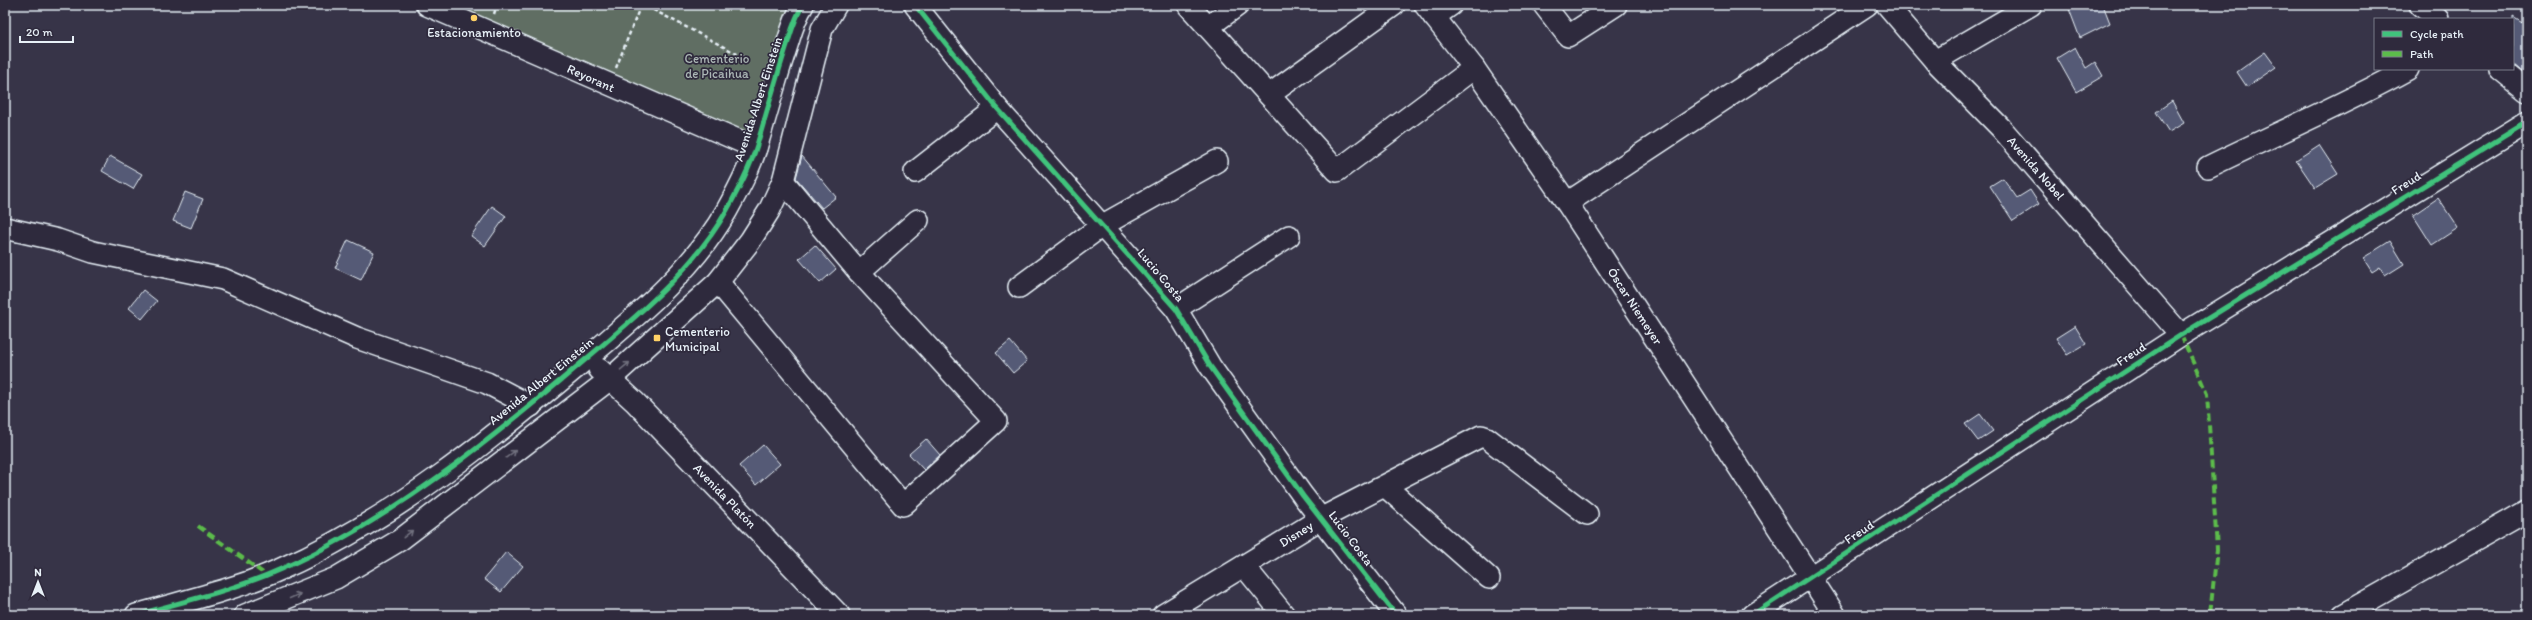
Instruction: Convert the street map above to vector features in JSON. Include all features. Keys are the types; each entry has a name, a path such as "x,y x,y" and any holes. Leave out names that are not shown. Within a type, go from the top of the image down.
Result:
{"street":[{"name":"Reyorant","path":"427,5 608,86 756,148"},
{"name":"Avenida Albert Einstein","path":"136,615 248,582 279,571 336,542 387,513 531,406 660,294 703,246 728,207 756,148 778,73 803,5"},
{"path":"245,615 336,578 400,540 609,380 718,282 765,217 783,181 822,29 836,5"},
{"name":"Lucio Costa","path":"915,5 997,108 1103,225 1176,309 1210,366 1303,496 1322,518 1396,615"},
{"path":"1188,5 1337,171 1474,68"},
{"path":"1208,27 1238,5"},
{"path":"1269,95 1394,5"},
{"path":"1429,11 1451,5"},
{"path":"1544,5 1568,36 1616,5"},
{"path":"1568,203 1867,5"},
{"name":"Avenida Nobel","path":"1887,5 1935,61 2001,128 2181,335"},
{"path":"1935,61 2032,5"},
{"path":"2420,5 2437,18"},
{"name":"Óscar Niemeyer","path":"1429,11 1474,68 1568,203 1835,615"},
{"path":"2208,167 2323,111 2350,101 2406,70"},
{"path":"2501,70 2527,91"},
{"path":"915,172 997,108"},
{"name":"Freud","path":"1752,615 2181,335 2527,122"},
{"path":"1019,287 1103,225 1217,161"},
{"path":"718,282 903,505 996,421 859,272 783,181"},
{"path":"859,272 918,220"},
{"path":"5,228 58,240 93,252 223,278 357,338 487,383 531,406"},
{"path":"1176,309 1289,236"},
{"name":"Avenida Platón","path":"588,357 609,380 635,402 839,615"},
{"name":"Disney","path":"1163,615 1322,518 1386,487 1481,436 1487,438 1587,514"},
{"path":"1386,487 1489,578"},
{"path":"2343,615 2527,511"},
{"path":"1244,566 1284,615"}],"path":[{"path":"627,5 634,8 646,6 745,58"},
{"path":"608,86 640,7"}],"green space":[{"name":"Cementerio de Picaihua","path":"428,5 805,5 756,148"}],"building":[{"path":"2078,5 2103,5 2110,23 2080,38 2069,9"},
{"path":"2513,18 2527,26 2527,76 2514,65"},
{"path":"2075,47 2086,68 2095,62 2103,76 2076,92 2057,58"},
{"path":"2265,52 2276,67 2247,87 2237,72"},
{"path":"2172,101 2184,123 2169,132 2156,112"},
{"path":"2319,145 2338,174 2315,188 2296,160"},
{"path":"110,156 142,174 133,189 102,171"},
{"path":"802,156 836,197 822,208 796,178"},
{"path":"2003,178 2017,198 2030,190 2039,204 2013,221 1990,186"},
{"path":"185,192 203,199 191,228 173,221"},
{"path":"2438,198 2458,228 2432,245 2413,215"},
{"path":"492,206 506,216 485,246 471,236"},
{"path":"348,240 374,252 361,280 335,268"},
{"path":"2390,241 2404,264 2385,276 2380,267 2372,272 2363,258"},
{"path":"815,245 836,269 820,283 799,259"},
{"path":"143,290 157,301 142,319 129,308"},
{"path":"2075,326 2086,344 2067,355 2056,338"},
{"path":"1010,341 1027,361 1013,373 996,353"},
{"path":"1980,414 1993,431 1978,441 1965,424"},
{"path":"926,439 940,455 924,470 909,454"},
{"path":"763,445 780,464 756,485 739,466"},
{"path":"506,552 523,566 501,592 484,579"}],"marked path":[{"path":"2181,335 2207,394 2217,549 2210,615"},
{"path":"198,526 266,575"}],"cycle path":[{"path":"136,615 209,595 264,576 323,549 363,526 441,475 478,447 551,389 644,308 681,272 698,252 713,232 735,195 754,154 792,30 803,5"},
{"path":"915,5 997,108 1176,309 1210,366 1303,496 1396,615"},
{"path":"1752,615 2181,335 2527,122"}],"place":[{"name":"Estacionamiento","path":"474,18"},
{"name":"Cementerio Municipal","path":"657,338"}]}
